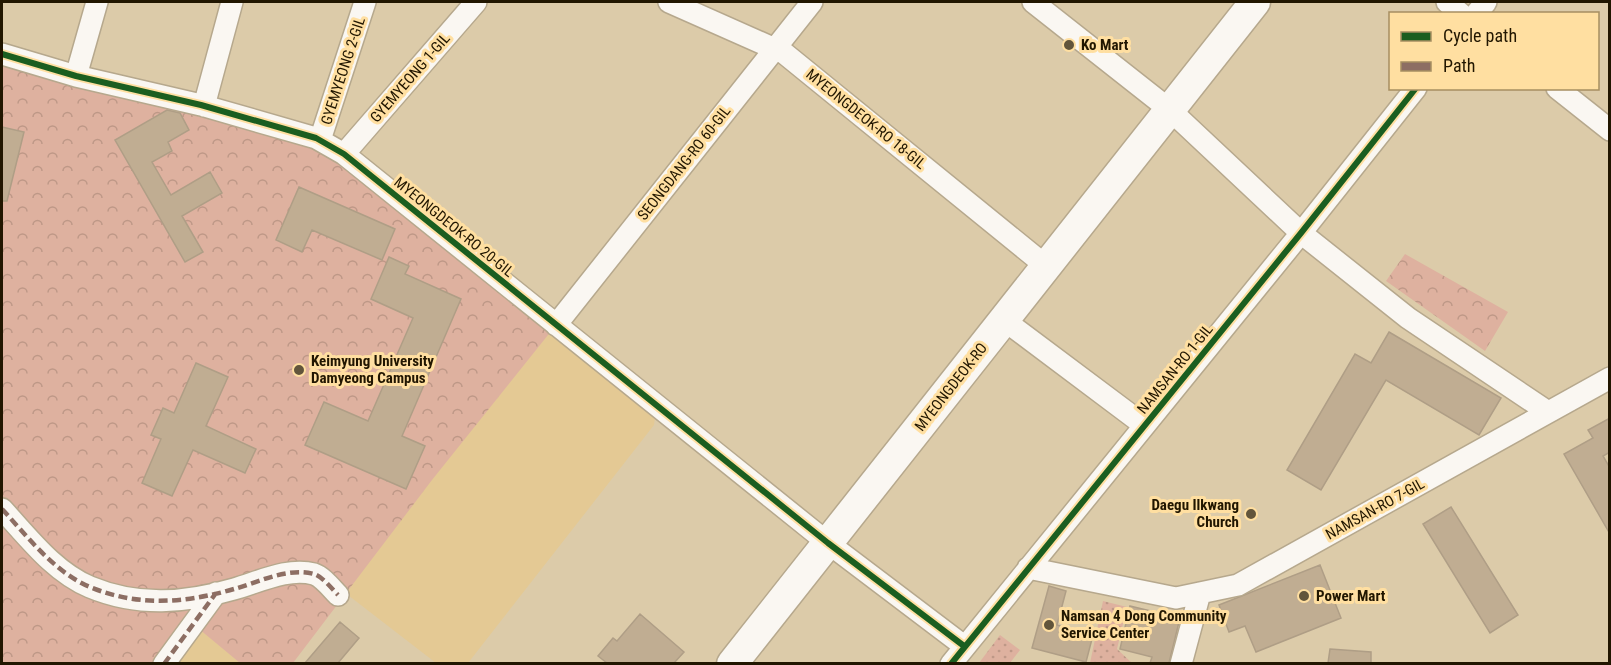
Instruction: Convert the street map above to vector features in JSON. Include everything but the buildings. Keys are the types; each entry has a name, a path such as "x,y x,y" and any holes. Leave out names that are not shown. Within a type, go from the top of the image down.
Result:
{"main road":[{"name":"MYEONGDEOK-RO","path":"732,663 1255,2"}],"street":[{"path":"76,76 97,2"},
{"path":"204,106 232,2"},
{"name":"GYEMYEONG 2-GIL","path":"320,140 365,2"},
{"name":"GYEMYEONG 1-GIL","path":"344,154 476,2"},
{"name":"MYEONGDEOK-RO 18-GIL","path":"669,2 784,53 1046,266"},
{"name":"SEONGDANG-RO 60-GIL","path":"556,325 812,2"},
{"path":"1033,2 1170,110 1301,233 1408,318 1548,412"},
{"path":"1447,2 1459,12"},
{"name":"MYEONGDEOK-RO 20-GIL","path":"2,54 76,76 204,106 320,140 344,154 828,543 964,646"},
{"name":"NAMSAN-RO 1-GIL","path":"951,663 1414,90"},
{"path":"1560,90 1610,130"},
{"path":"1004,320 1144,425"},
{"name":"NAMSAN-RO 7-GIL","path":"1200,593 1238,585 1610,378"},
{"path":"2,509 58,568 90,587 138,601 177,600 216,593 294,572 317,574 338,595"},
{"path":"1028,568 1176,598 1200,593 1181,663"},
{"path":"164,663 216,593"}],"shaded area":[{"path":"538,324 655,417 654,425 468,663 436,663 344,592 287,663 2,663"}],"green space":[{"name":"Keimyung University Damyeong Campus","path":"2,54 320,140 556,325 432,480 293,663 240,663 193,624 164,663 2,663"},
{"path":"1405,254 1508,312 1485,351 1386,281"},
{"path":"1103,601 1127,607 1117,649 1132,663 1090,663"},
{"path":"1000,635 1020,650 1010,663 979,663"}],"marked path":[{"path":"2,509 42,553 65,572 90,587 126,598 180,600 216,594 294,572 314,574 338,595"},
{"path":"164,664 216,593"}],"cycle path":[{"path":"2,54 76,76 201,105 316,138 344,154 828,543 964,646"},
{"path":"951,664 1414,90"}],"place":[{"name":"Ko Mart","path":"1069,45"},
{"name":"Keimyung University Damyeong Campus","path":"299,370"},
{"name":"Daegu Ilkwang Church","path":"1251,514"},
{"name":"Power Mart","path":"1304,596"},
{"name":"Namsan 4 Dong Community Service Center","path":"1049,625"}]}
